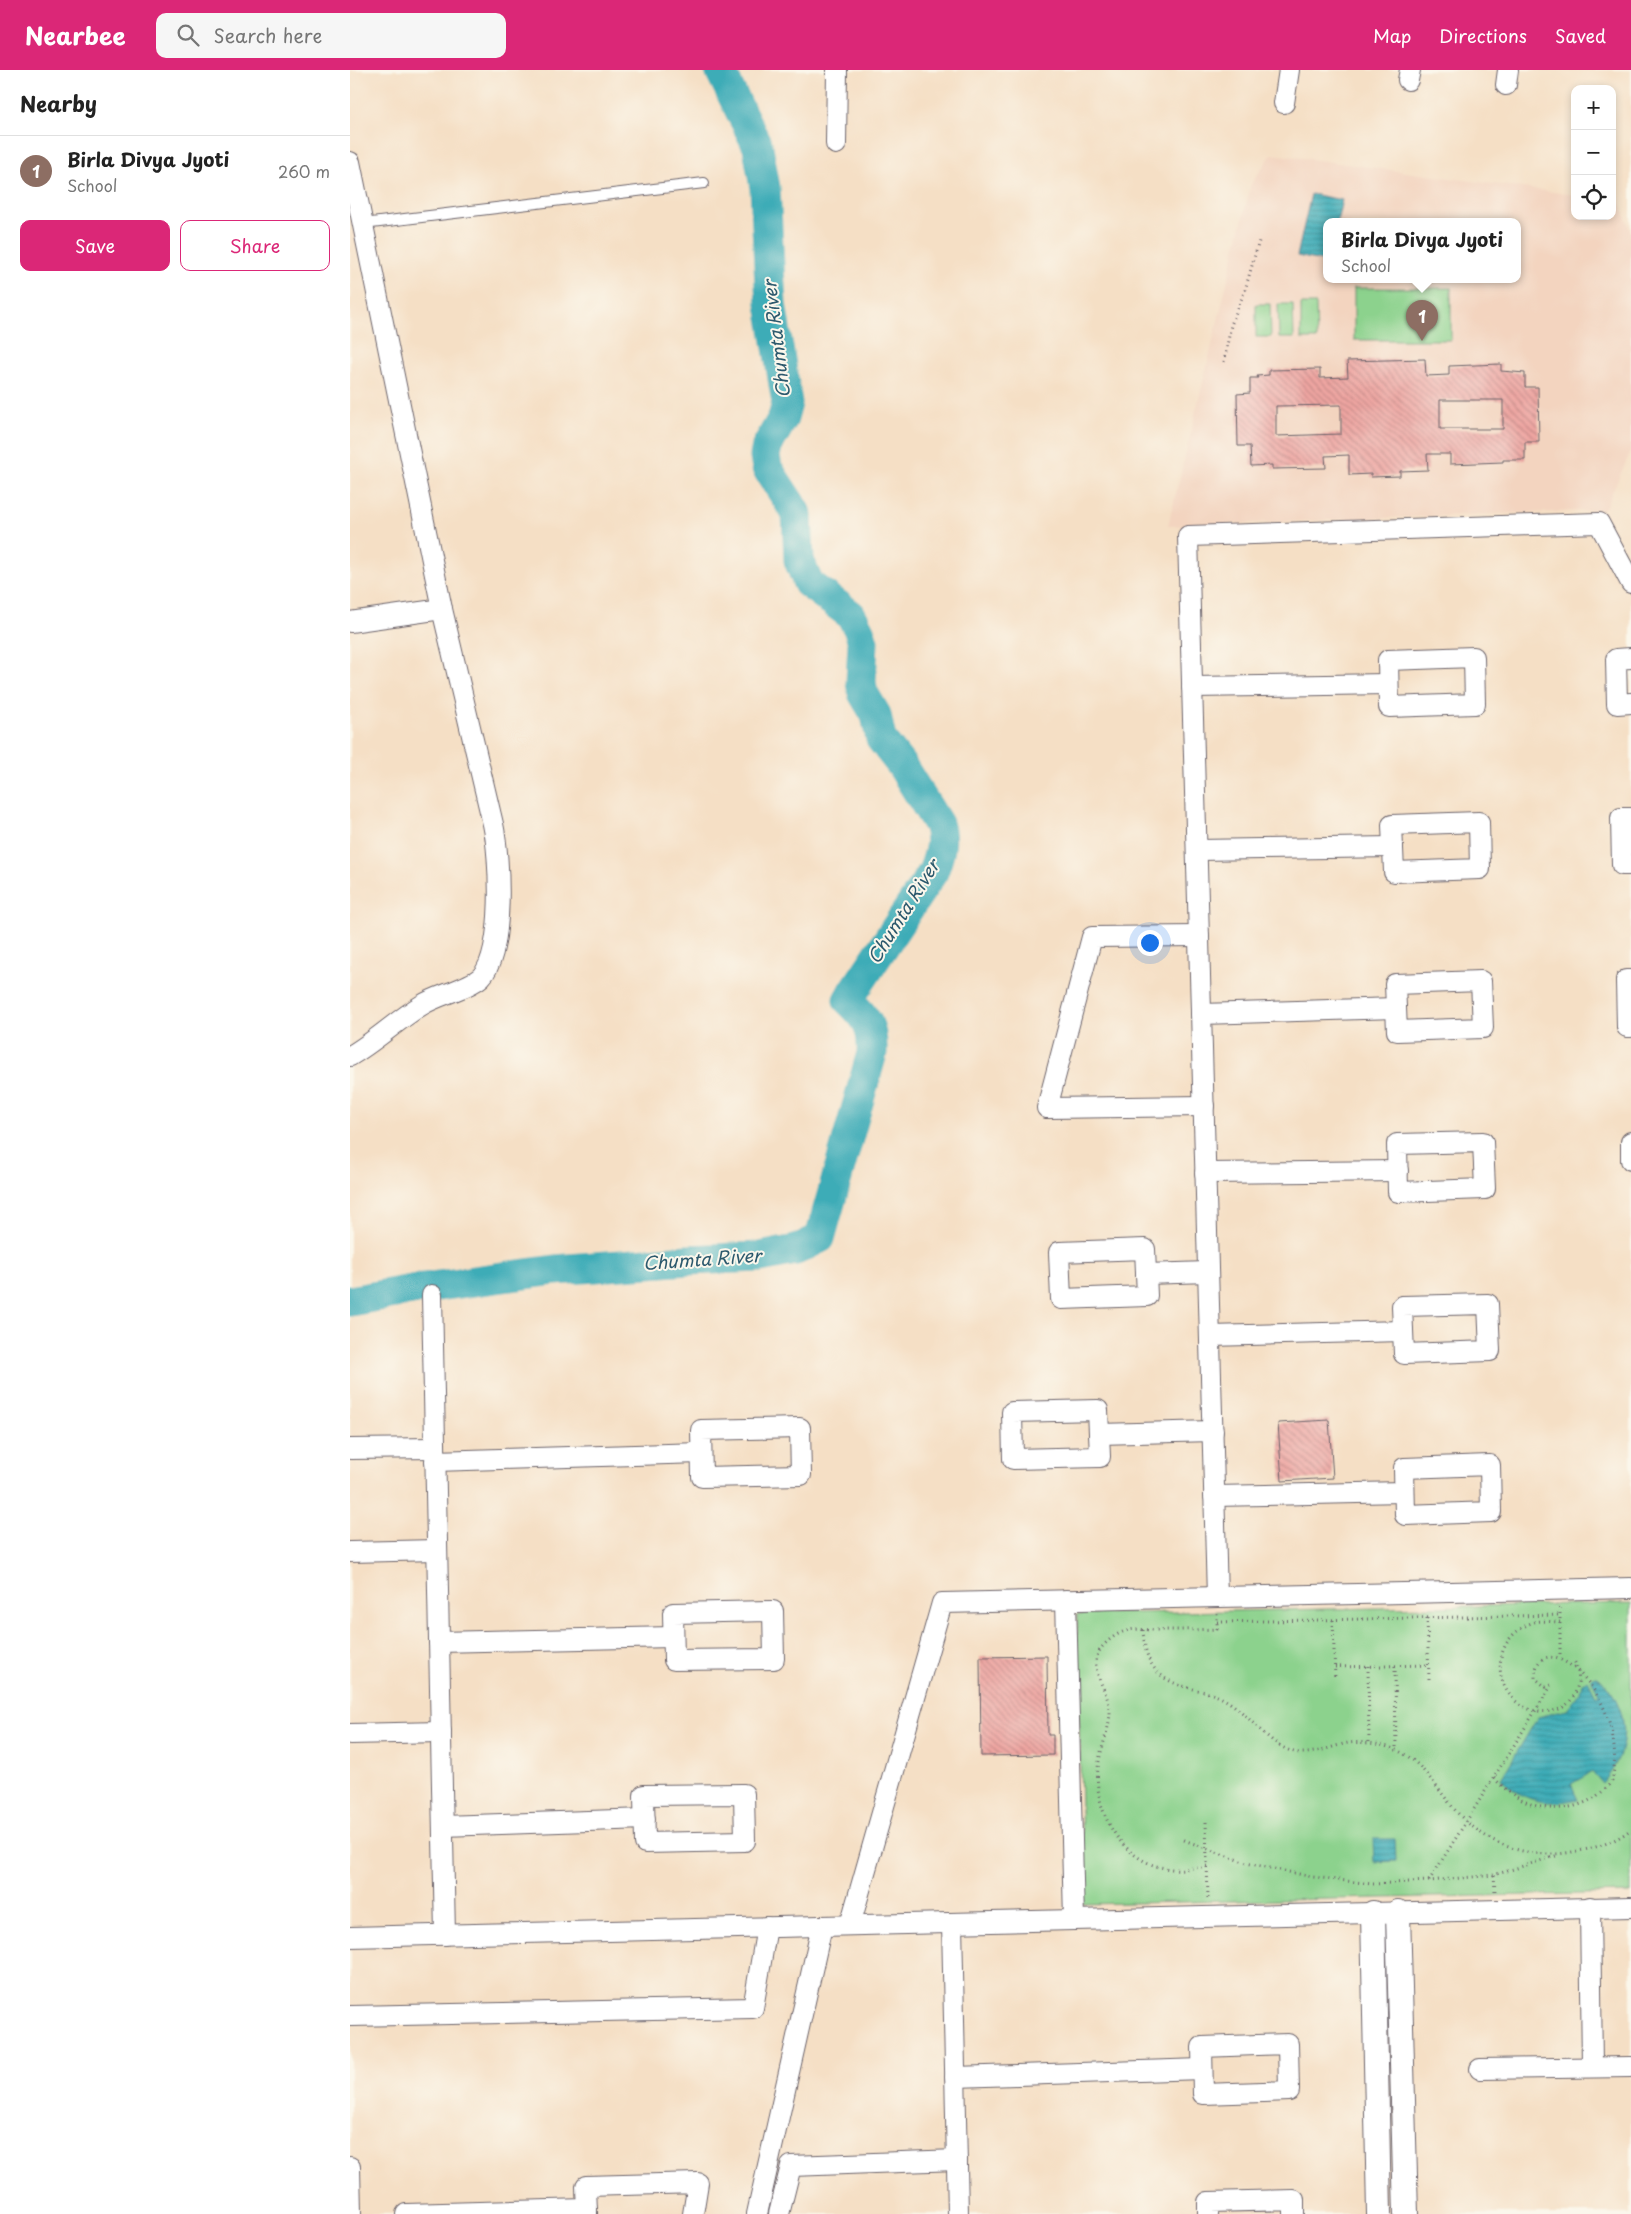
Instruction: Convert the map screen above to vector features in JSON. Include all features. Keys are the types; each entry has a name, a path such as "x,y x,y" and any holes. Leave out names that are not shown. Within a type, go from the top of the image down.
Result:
{"street":[{"path":"836,144 837,70"},
{"path":"1284,103 1289,70"},
{"path":"350,162 442,609 497,846 497,929 490,963 480,977 472,983 424,1004 350,1056"},
{"path":"1217,1597 1188,536 1599,523 1631,583"},
{"path":"350,622 442,609"},
{"path":"1474,657 1475,704 1389,707 1388,684 1388,660 1474,657"},
{"path":"1631,658 1616,659 1617,704 1631,703"},
{"path":"1192,687 1388,684"},
{"path":"1631,818 1621,818 1622,865 1631,865"},
{"path":"1479,822 1480,869 1394,872 1393,847 1392,825 1479,822"},
{"path":"1196,850 1393,847"},
{"path":"1199,936 1092,937 1048,1108 1204,1106"},
{"path":"1631,980 1626,980 1628,1027 1631,1027"},
{"path":"1482,981 1483,1028 1397,1031 1396,1008 1395,984 1482,981"},
{"path":"1201,1014 1396,1008"},
{"path":"1483,1142 1485,1189 1398,1192 1398,1171 1397,1144 1483,1142"},
{"path":"1631,1142 1631,1160"},
{"path":"1206,1173 1398,1171"},
{"path":"1146,1249 1146,1274 1147,1296 1061,1299 1059,1252 1146,1249"},
{"path":"1146,1274 1208,1272"},
{"path":"432,1295 446,1935"},
{"path":"1488,1304 1490,1351 1404,1354 1403,1331 1402,1306 1488,1304"},
{"path":"1210,1336 1403,1331"},
{"path":"1098,1410 1099,1434 1100,1457 1013,1460 1012,1412 1098,1410"},
{"path":"800,1428 801,1475 702,1477 701,1453 701,1430 800,1428"},
{"path":"1099,1434 1213,1432"},
{"path":"350,1449 435,1454 701,1453"},
{"path":"1490,1465 1491,1512 1405,1515 1404,1492 1404,1468 1490,1465"},
{"path":"1214,1496 1404,1492"},
{"path":"350,1552 437,1550"},
{"path":"850,1926 942,1603 1631,1588"},
{"path":"1066,1600 1074,1920"},
{"path":"773,1612 774,1659 674,1660 674,1637 673,1613 773,1612"},
{"path":"439,1642 674,1637"},
{"path":"350,1734 441,1732"},
{"path":"744,1794 744,1841 645,1843 644,1819 644,1796 744,1794"},
{"path":"443,1826 644,1819"},
{"path":"350,1937 1631,1907"},
{"path":"1590,1908 1592,2067"},
{"path":"1398,1912 1406,2214"},
{"path":"1373,1913 1379,2214"},
{"path":"952,1923 958,2214"},
{"path":"757,2214 822,1926"},
{"path":"350,2016 752,2008 767,1928"},
{"path":"1288,2044 1289,2091 1203,2094 1202,2069 1202,2047 1288,2044"},
{"path":"1480,2069 1631,2067"},
{"path":"955,2077 1202,2069"},
{"path":"779,2214 791,2166 957,2160"},
{"path":"350,2168 351,2214"},
{"path":"406,2214 587,2212 586,2186 698,2183 693,2214"},
{"path":"1208,2214 1208,2202 1294,2200 1294,2214"}],"lane":[{"path":"363,224 704,183"}],"path":[{"path":"1224,362 1231,325 1245,290 1259,241"},
{"path":"1560,1590 1560,1658"},
{"path":"1216,1622 1560,1615"},
{"path":"1427,1618 1429,1679"},
{"path":"1333,1620 1335,1679"},
{"path":"1560,1622 1535,1622 1518,1631 1504,1644 1500,1660 1500,1678 1508,1693 1519,1704 1536,1711 1555,1711 1565,1707 1572,1700 1577,1690 1578,1668 1574,1661"},
{"path":"1207,1866 1165,1868 1140,1858 1122,1844 1111,1829 1097,1792 1101,1745 1107,1729 1110,1712 1105,1693 1100,1684 1096,1665 1101,1648 1113,1637 1127,1630 1216,1630"},
{"path":"1143,1630 1146,1652 1156,1670 1173,1682 1226,1700 1252,1721 1272,1741 1298,1753 1317,1752 1349,1743 1369,1743 1396,1750 1418,1764 1466,1822 1494,1842 1522,1852 1561,1854"},
{"path":"1429,1882 1551,1686 1546,1688 1535,1678 1537,1665 1545,1658 1552,1656 1580,1663"},
{"path":"1334,1667 1428,1665"},
{"path":"1368,1666 1369,1743"},
{"path":"1394,1666 1396,1750"},
{"path":"1494,1778 1510,1794 1524,1803 1548,1808 1564,1808 1590,1801 1605,1790 1618,1772"},
{"path":"1206,1822 1208,1917"},
{"path":"1184,1840 1246,1864 1313,1877 1372,1884 1429,1882 1494,1876 1561,1854 1594,1849 1626,1834 1631,1829"}],"shaded area":[{"path":"1272,154 1571,194 1571,220 1616,220 1616,200 1620,201 1631,232 1631,451 1604,510 1168,526 1251,184"}],"green space":[{"path":"1354,288 1451,288 1451,340 1354,340"},
{"path":"1256,304 1270,304 1271,337 1256,337"},
{"path":"1278,304 1293,304 1294,338 1279,338"},
{"path":"1301,304 1316,304 1317,339 1301,339"},
{"path":"1631,1603 1631,1893 1083,1904 1077,1614"}],"water":[{"path":"1311,194 1342,200 1338,218 1323,218 1323,261 1297,256"},
{"path":"1596,1676 1614,1696 1623,1719 1623,1742 1610,1774 1602,1784 1592,1772 1571,1784 1578,1799 1546,1802 1518,1793 1501,1779 1538,1717 1567,1710 1581,1692 1583,1683 1588,1680 1596,1696 1599,1694 1591,1678"},
{"path":"1373,1839 1395,1839 1396,1861 1374,1862"}],"building":[{"path":"1425,359 1426,376 1449,375 1449,366 1501,364 1501,371 1525,373 1525,387 1538,387 1539,442 1525,442 1525,460 1450,464 1450,454 1427,454 1428,470 1400,471 1400,476 1371,477 1371,474 1349,475 1349,455 1325,456 1326,468 1272,469 1272,465 1251,466 1250,446 1238,446 1237,394 1250,393 1250,378 1269,375 1269,370 1320,369 1320,378 1348,377 1347,361","holes":["1440,400 1503,400 1503,429 1440,429","1341,405 1341,434 1276,436 1276,406"]},
{"path":"1329,1420 1333,1478 1282,1481 1278,1423"},
{"path":"1047,1656 1048,1735 1053,1735 1053,1755 981,1756 980,1657"}],"waterway":[{"name":"Chumta River","path":"350,1301 423,1288 555,1270 688,1260 760,1257 796,1250 820,1238 872,1053 868,1023 848,1000 933,872 937,860 941,842 938,824 902,766 881,739 876,715 863,693 861,682 863,642 859,630 851,615 808,583 799,560 797,514 767,468 765,456 767,446 783,418 787,403 771,304 765,188 758,147 720,70"}],"place":[{"name":"Birla Divya Jyoti","path":"1422,341"}]}
